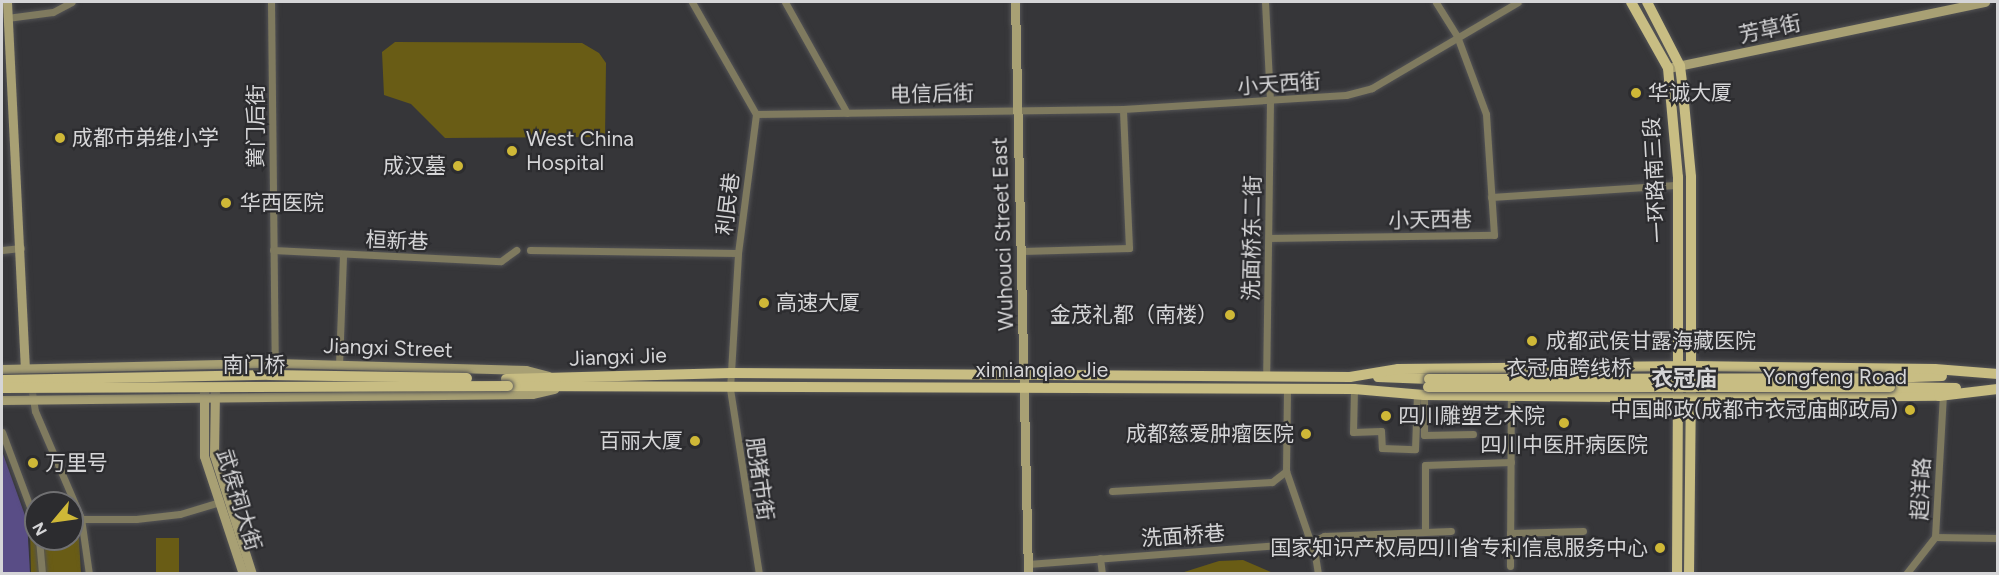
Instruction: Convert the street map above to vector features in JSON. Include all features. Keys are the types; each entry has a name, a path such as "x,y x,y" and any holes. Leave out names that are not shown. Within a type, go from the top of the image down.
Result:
{"main road":[{"name":"一环路南三段","path":"1631,2 1668,68 1678,177 1677,573"},
{"path":"1647,2 1680,66 1691,177 1689,573"},
{"name":"Yongfeng Road","path":"1678,367 1935,369 1994,374"},
{"name":"ximianqiao Jie","path":"1350,377 1398,369 1678,367"},
{"name":"ximianqiao Jie","path":"731,373 1025,377 1266,374 1350,377 1425,389 1511,396 1678,397"},
{"name":"Jiangxi Jie","path":"557,383 731,373"},
{"name":"Yongfeng Road","path":"1887,382 1994,374"},
{"name":"南门桥","path":"2,380 269,375 507,382"},
{"name":"Jiangxi Jie","path":"507,382 730,389"},
{"name":"南门桥","path":"2,388 507,382"},
{"name":"Yongfeng Road","path":"1887,382 1995,388"},
{"name":"衣冠庙跨线桥","path":"1425,389 1887,382"},
{"name":"Yongfeng Road","path":"1678,397 1943,395 1995,388"},
{"name":"ximianqiao Jie","path":"730,389 1425,389"}],"street":[{"path":"7,2 6,82 21,248 25,367 35,398 35,411 69,491"},
{"path":"7,18 53,12 72,2"},
{"name":"黉门后街","path":"271,2 274,394"},
{"path":"692,2 756,114 847,113 785,2"},
{"name":"Wuhouci Street East","path":"1015,2 1028,569"},
{"name":"洗面桥东二街","path":"1265,2 1270,102 1270,238 1266,374"},
{"name":"小天西巷","path":"1270,238 1494,235 1486,114 1457,36 1436,2"},
{"name":"小天西街","path":"1017,109 1123,110 1270,102 1359,93 1518,2"},
{"name":"芳草街","path":"1668,68 1962,4 1985,2"},
{"name":"电信后街","path":"847,113 1017,109"},
{"path":"1022,251 1129,248 1123,110"},
{"name":"利民巷","path":"730,389 738,253 756,114"},
{"path":"1491,197 1676,185"},
{"path":"2,250 21,248"},
{"name":"桓新巷","path":"273,250 501,261 516,250"},
{"path":"530,250 738,253"},
{"path":"339,365 343,255"},
{"name":"Jiangxi Street","path":"2,369 275,363 526,370 557,383"},
{"name":"武侯祠大街","path":"215,364 214,455 252,573"},
{"name":"武侯祠大街","path":"204,365 204,456 243,573"},
{"path":"2,399 274,394 532,394 557,383"},
{"name":"肥猪市街","path":"730,389 759,573"},
{"path":"1354,389 1353,432 1381,431 1382,448 1415,449 1425,389"},
{"path":"1425,389 1424,435 1473,434"},
{"path":"1287,390 1286,471 1318,573"},
{"name":"超洋路","path":"1906,573 1935,537 1943,395"},
{"path":"1510,566 1511,396"},
{"path":"2,432 24,491"},
{"path":"1425,532 1425,465 1511,462"},
{"path":"1112,491 1272,482 1286,471"},
{"path":"84,518 136,519 180,514 220,502"},
{"name":"洗面桥巷","path":"1028,569 1100,558 1309,543 1324,536 1451,531"},
{"path":"1510,533 1583,531"},
{"path":"1935,537 1998,538"},
{"path":"84,539 89,573"},
{"path":"40,551 42,573"},
{"path":"1100,558 1102,573"}],"shaded area":[{"path":"395,42 582,43 599,53 606,63 605,137 445,138 411,104 384,95 382,52"},
{"path":"2,451 24,513 24,551 29,551 30,573 2,573"},
{"path":"156,538 179,538 179,573 156,573"},
{"path":"31,551 80,551 81,573 31,573"},
{"path":"1243,560 1273,573 1181,573 1219,561"}],"place":[{"name":"华诚大厦","path":"1636,93"},
{"name":"成都市弟维小学","path":"60,138"},
{"name":"West China Hospital","path":"512,151"},
{"name":"成汉墓","path":"458,166"},
{"name":"华西医院","path":"226,203"},
{"name":"高速大厦","path":"764,303"},
{"name":"金茂礼都（南楼）","path":"1230,315"},
{"name":"成都武侯甘露海藏医院","path":"1532,341"},
{"name":"中国邮政(成都市衣冠庙邮政局)","path":"1910,410"},
{"name":"四川雕塑艺术院","path":"1386,416"},
{"name":"四川中医肝病医院","path":"1564,423"},
{"name":"成都慈爱肿瘤医院","path":"1306,434"},
{"name":"百丽大厦","path":"695,441"},
{"name":"万里号","path":"33,463"},
{"name":"国家知识产权局四川省专利信息服务中心","path":"1660,548"}],"district":[{"name":"衣冠庙","path":"1684,379"}]}
